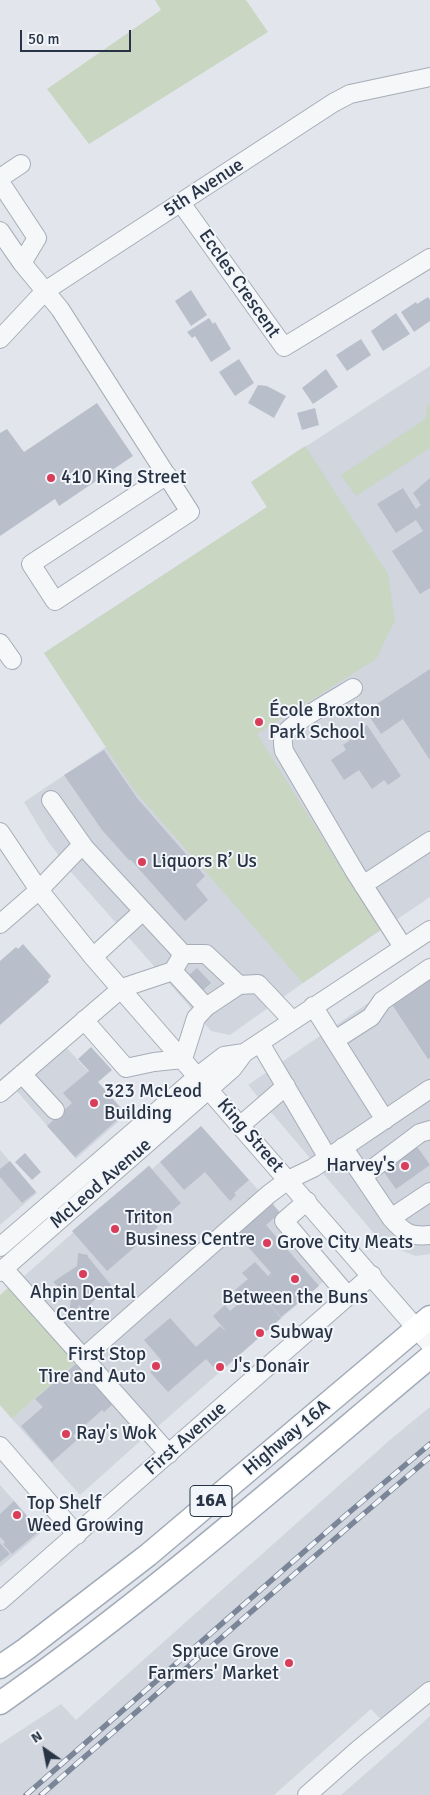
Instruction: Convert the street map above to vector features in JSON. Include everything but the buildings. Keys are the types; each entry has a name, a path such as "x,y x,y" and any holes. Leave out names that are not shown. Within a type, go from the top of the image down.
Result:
{"main road":[{"name":"Highway 16A","path":"0,1667 148,1554 426,1330"},
{"name":"Highway 16A","path":"0,1703 90,1638 168,1578 430,1357"}],"street":[{"name":"5th Avenue","path":"0,338 45,291 333,103 350,94 430,77"},
{"path":"21,164 2,183 37,238 22,263"},
{"name":"Eccles Crescent","path":"182,203 284,348 430,258"},
{"path":"0,231 22,263 60,309 167,475 190,512 55,601 30,564 167,475"},
{"path":"0,643 12,660"},
{"path":"352,688 293,726 284,734 282,743 287,758 403,947"},
{"path":"51,800 82,845 183,954 206,954 239,985"},
{"name":"King Street","path":"0,832 39,890 93,957 372,1275 426,1330"},
{"path":"364,885 430,841"},
{"path":"0,924 39,890 82,845"},
{"path":"93,957 143,911"},
{"name":"McLeod Avenue","path":"2,1270 232,1070 244,1053 430,930"},
{"path":"0,1093 122,988 173,971 183,954"},
{"path":"336,1040 371,1017 382,1001 430,968"},
{"path":"173,971 206,1007"},
{"path":"84,1020 126,1068 154,1062 183,1059 196,1018 206,1007 239,985 258,984 292,1020"},
{"path":"313,1006 385,1120"},
{"path":"260,1043 328,1158"},
{"name":"McLeod Avenue","path":"0,1247 198,1076 224,1056 244,1053"},
{"path":"22,1074 56,1110"},
{"path":"241,1125 286,1086"},
{"path":"83,1358 288,1180 313,1168 430,1089"},
{"path":"363,1176 420,1133 430,1130"},
{"path":"343,1148 403,1231 420,1236 430,1235"},
{"path":"392,1218 430,1192"},
{"path":"307,1201 284,1221 348,1296"},
{"path":"2,1270 169,1454"},
{"name":"First Avenue","path":"0,1601 372,1275"},
{"path":"0,1446 77,1535"},
{"path":"308,1795 359,1749 430,1691"}],"shaded area":[{"name":"École Broxton Park School","path":"430,366 430,897 230,1035 211,1031 72,873 47,840 24,802 106,747 44,653 267,507 251,482"},
{"path":"430,961 430,1254 416,1256 382,1243 248,1085"},
{"path":"66,1047 127,1114 76,1159 16,1090"},
{"path":"201,1126 261,1193 85,1347 22,1278 149,1165 152,1169"},
{"path":"0,1150 37,1193 0,1225"},
{"path":"271,1202 334,1272 155,1429 93,1358"},
{"path":"77,1361 146,1436 80,1495 12,1419"},
{"path":"430,1407 430,1683 383,1722 371,1709 274,1795 0,1795 0,1744 61,1704 76,1720 391,1439"},
{"path":"0,1485 42,1532 0,1567"},
{"path":"430,1716 430,1795 341,1795 396,1747"}],"green space":[{"path":"155,0 246,0 268,32 89,144 47,89 161,10"},
{"path":"430,404 430,448 356,496 341,475 425,419 427,406"},
{"name":"École Broxton Park School","path":"305,446 388,574 395,620 376,659 257,734 380,930 303,983 134,790 44,653 267,507 251,482"},
{"path":"10,1286 77,1361 12,1419 0,1405 0,1295"}],"railway":[{"path":"26,1795 430,1444"},
{"path":"41,1795 430,1457"}],"place":[{"name":"410 King Street","path":"51,478"},
{"name":"École Broxton Park School","path":"259,722"},
{"name":"Liquors R’ Us","path":"142,862"},
{"name":"323 McLeod Building","path":"94,1103"},
{"name":"Harvey's","path":"405,1166"},
{"name":"Triton Business Centre","path":"115,1229"},
{"name":"Grove City Meats","path":"267,1243"},
{"name":"Ahpin Dental Centre","path":"83,1274"},
{"name":"Between the Buns","path":"295,1279"},
{"name":"Subway","path":"260,1333"},
{"name":"First Stop Tire and Auto","path":"156,1366"},
{"name":"J's Donair","path":"220,1367"},
{"name":"Ray's Wok","path":"66,1434"},
{"name":"Top Shelf Weed Growing","path":"17,1515"},
{"name":"Spruce Grove Farmers' Market","path":"289,1663"}]}
